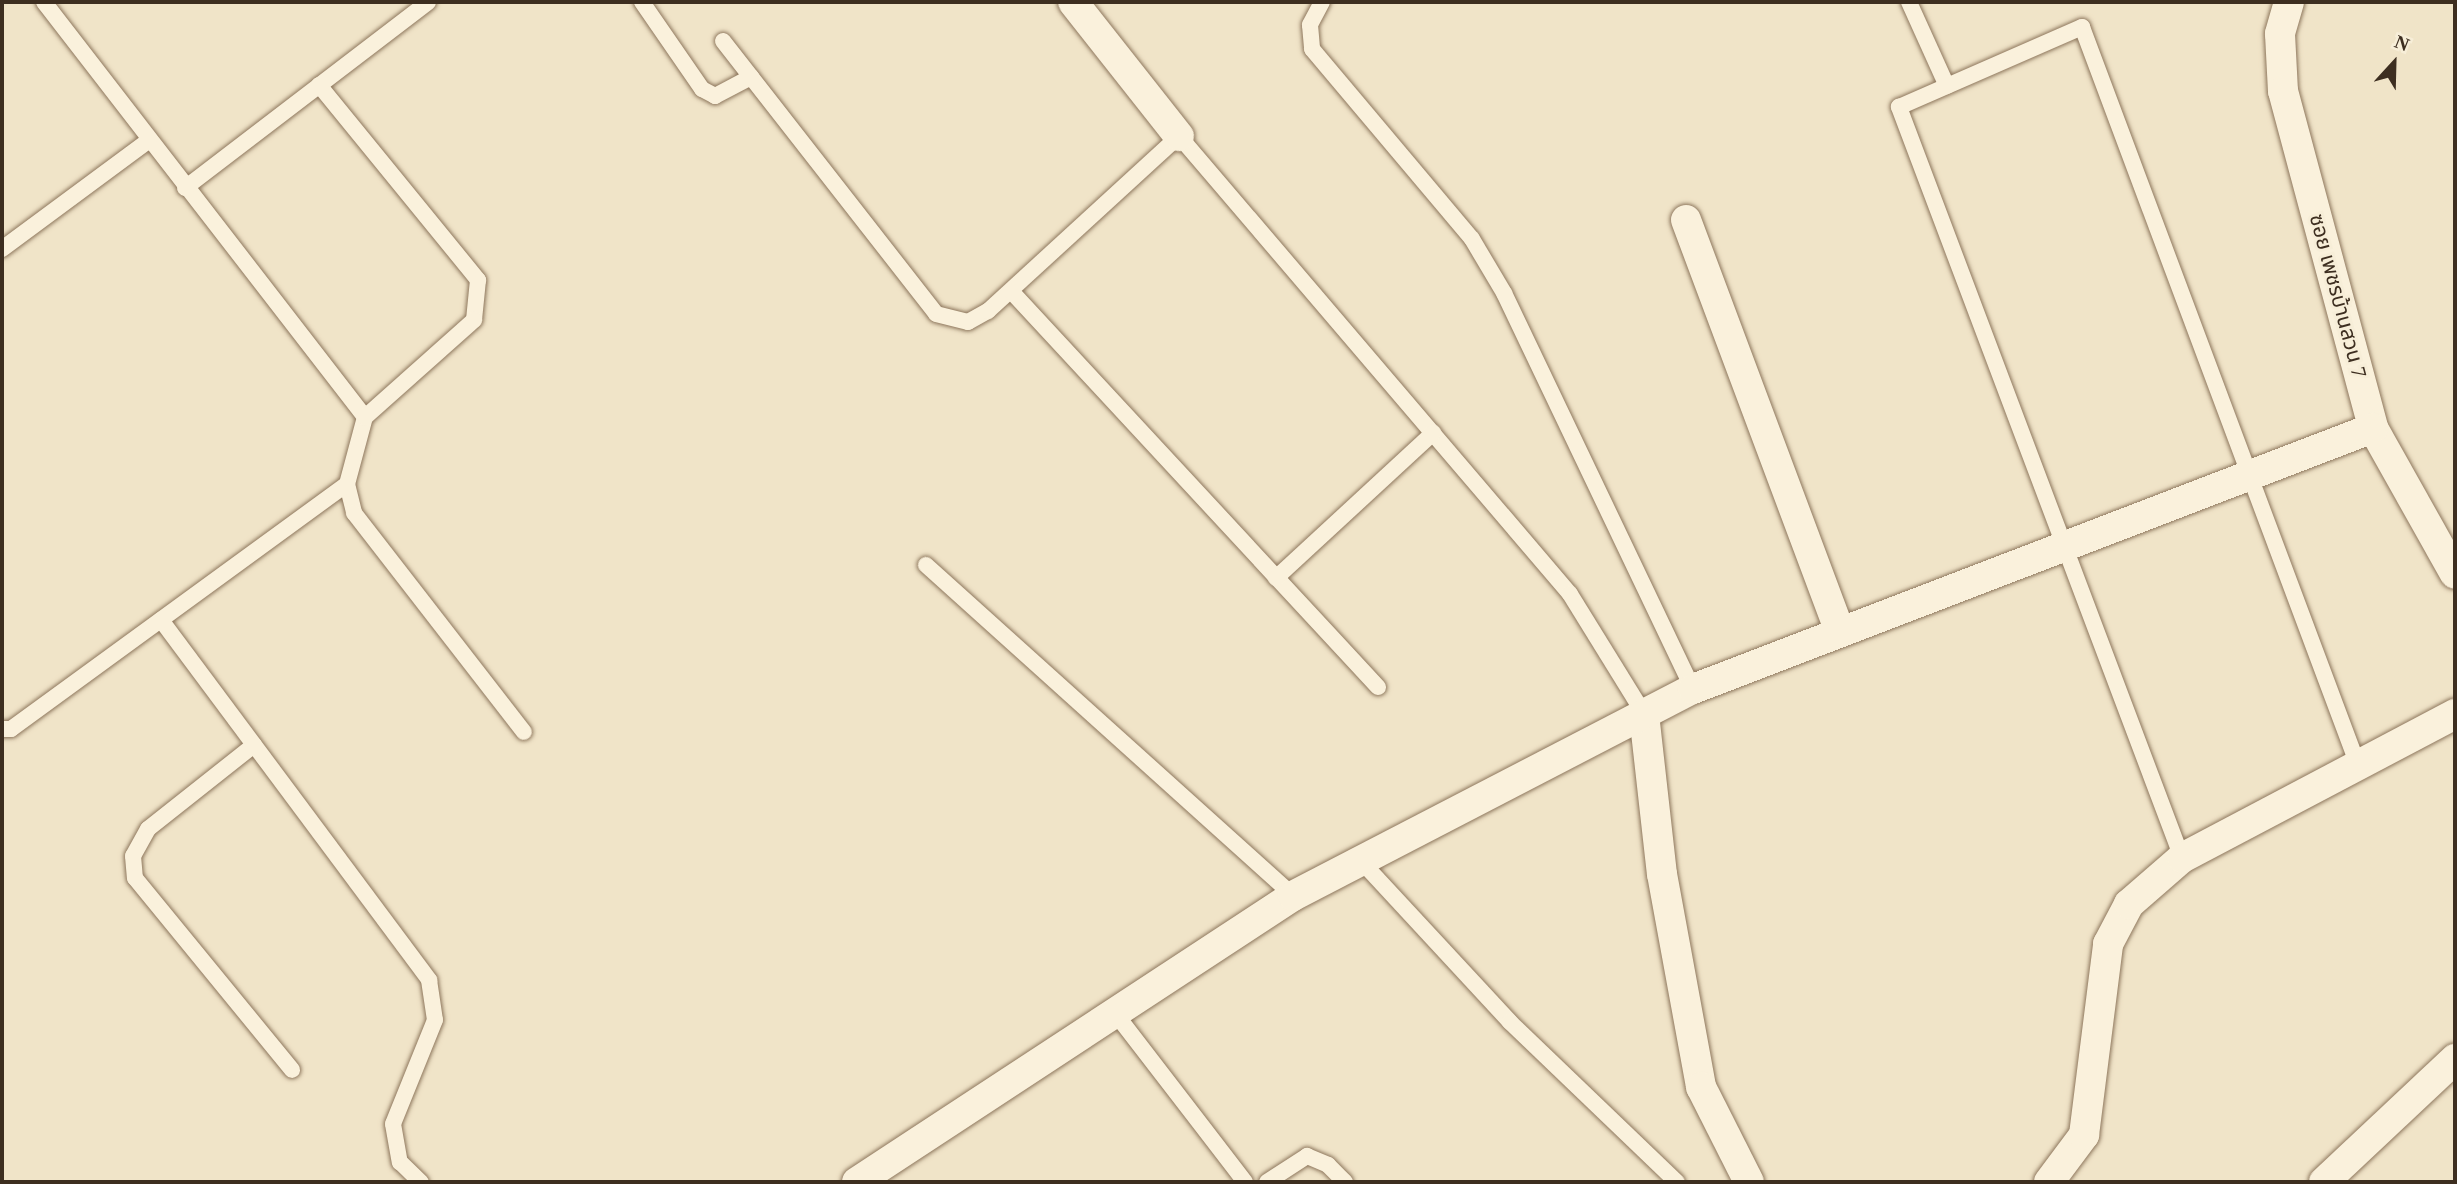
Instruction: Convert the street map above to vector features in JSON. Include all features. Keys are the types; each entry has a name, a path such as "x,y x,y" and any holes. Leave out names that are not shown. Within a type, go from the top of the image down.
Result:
{"street":[{"path":"1073,2 1179,136"},
{"name":"ซอย เพชรบ้านสวน 7","path":"2289,2 2280,34 2283,91 2373,428 2455,574"},
{"path":"1686,220 1840,632"},
{"path":"857,1182 1293,896 1693,689 2064,544 2373,428"},
{"path":"1644,714 1662,874 1701,1087 1749,1182"},
{"path":"2049,1182 2084,1135 2108,944 2129,904 2182,858 2455,714"},
{"path":"2324,1182 2455,1059"}],"lane":[{"path":"43,2 148,141 365,417"},
{"path":"185,188 428,2"},
{"path":"642,2 702,89 715,96 751,77"},
{"path":"1322,2 1310,25 1312,49 1472,239 1504,293 1693,689"},
{"path":"1909,2 1947,86"},
{"path":"2182,858 1899,107 2082,27 2358,765"},
{"path":"723,41 936,314 968,322 1011,291 1179,136 1570,594 1644,714"},
{"path":"320,85 478,280 474,320 365,417 347,484 354,513 524,732"},
{"path":"2,249 148,141"},
{"path":"1011,291 1377,687"},
{"path":"1276,578 1433,433"},
{"path":"2,729 11,729 347,484"},
{"path":"926,565 1293,896"},
{"path":"161,620 429,980 435,1020 393,1124 400,1162 421,1182"},
{"path":"254,745 148,829 133,856 135,878 292,1070"},
{"path":"1361,861 1510,1022 1676,1182"},
{"path":"1115,1013 1245,1182"},
{"path":"1267,1182 1307,1156 1322,1161 1345,1182"}]}
